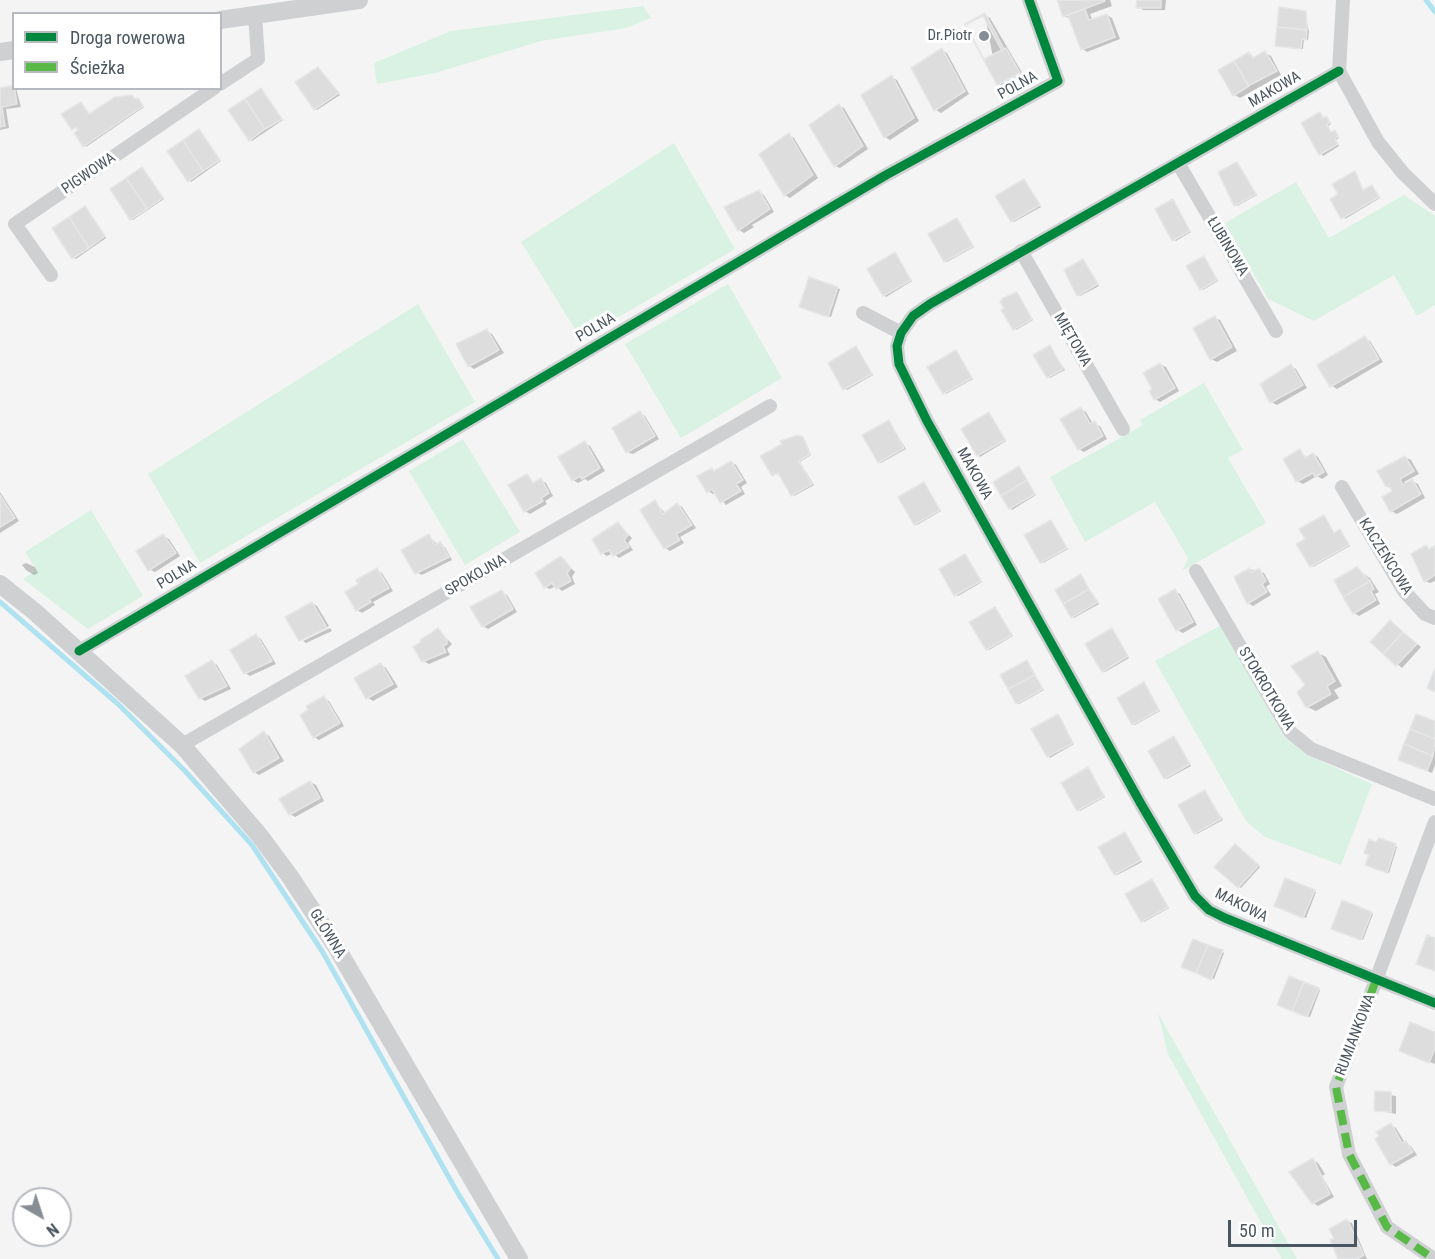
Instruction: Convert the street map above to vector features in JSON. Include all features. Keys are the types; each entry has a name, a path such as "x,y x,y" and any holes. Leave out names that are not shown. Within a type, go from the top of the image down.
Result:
{"street":[{"path":"222,20 359,0"},
{"name":"POLNA","path":"79,651 866,187 1058,81 1029,0"},
{"path":"1343,0 1339,71 1378,142 1403,173 1435,204"},
{"path":"222,83 258,59 255,15"},
{"name":"MAKOWA","path":"1339,71 930,304 913,316 901,333 897,346 899,364 927,422 1146,814 1195,896 1209,910 1225,918 1435,1003"},
{"name":"PIGWOWA","path":"51,275 15,224 211,90"},
{"name":"ŁUBINOWA","path":"1178,163 1276,331"},
{"name":"MIĘTOWA","path":"1021,251 1123,429"},
{"path":"862,313 901,333"},
{"name":"SPOKOJNA","path":"182,745 770,406"},
{"name":"KACZEŃCOWA","path":"1342,487 1404,591 1425,615 1435,618"},
{"name":"STOKROTKOWA","path":"1196,571 1290,732 1311,749 1435,799"},
{"name":"GŁÓWNA","path":"0,584 79,651 182,745 291,878 335,945 519,1259"},
{"name":"RUMIANKOWA","path":"1434,1259 1388,1227 1349,1155 1336,1087 1435,822"}],"green space":[{"path":"643,6 651,18 626,28 541,41 435,73 377,84 374,63 451,31"},
{"path":"674,143 735,249 581,339 521,242"},
{"path":"1296,182 1329,238 1404,195 1435,216 1435,305 1417,316 1394,275 1314,321 1268,299 1225,223"},
{"path":"728,284 782,378 681,438 625,344"},
{"path":"418,304 475,402 200,563 148,474"},
{"path":"1204,383 1243,450 1228,458 1266,523 1182,571 1188,558 1155,502 1085,542 1050,477 1143,425 1140,420"},
{"path":"463,439 520,532 465,565 409,471"},
{"path":"91,510 143,596 88,629 23,579 37,570 25,552"},
{"path":"1221,625 1284,737 1307,755 1372,784 1341,865 1265,837 1246,821 1155,661"},
{"path":"1158,1013 1297,1259 1282,1259 1255,1212 1168,1054"}],"building":[{"path":"1057,0 1104,0 1105,1 1063,17"},
{"path":"1137,0 1161,0 1161,8 1136,8"},
{"path":"1279,7 1306,11 1307,30 1277,27"},
{"path":"1085,9 1089,20 1107,14 1115,37 1081,50 1068,15"},
{"name":"Dr.Piotr","path":"985,13 1004,49 984,59 965,24"},
{"path":"983,16 1002,51 1006,48 1020,73 997,85 965,25"},
{"path":"1277,27 1307,30 1306,40 1302,39 1301,49 1275,46"},
{"path":"942,48 965,91 934,111 911,68"},
{"path":"1265,51 1277,71 1248,86 1234,61 1249,52 1253,58"},
{"path":"1234,61 1249,86 1233,96 1218,70"},
{"path":"318,67 339,93 314,110 295,82"},
{"path":"892,75 914,118 884,138 861,95"},
{"path":"12,85 17,104 2,107 5,126 0,127 0,88"},
{"path":"261,88 282,119 265,129 245,99"},
{"path":"132,95 135,99 138,98 143,106 83,147 74,133 78,130 76,127 72,130 61,114 81,102 89,114 115,97"},
{"path":"245,99 265,129 249,141 228,110"},
{"path":"839,104 863,146 834,167 809,125"},
{"path":"1320,112 1323,118 1326,116 1330,122 1327,125 1331,132 1335,130 1338,137 1335,139 1338,144 1319,155 1301,123"},
{"path":"199,129 220,160 203,171 183,140"},
{"path":"789,133 813,175 784,196 759,154"},
{"path":"183,140 203,171 188,182 167,151"},
{"path":"1237,162 1256,194 1234,206 1218,172"},
{"path":"142,167 163,198 147,209 126,178"},
{"path":"1355,171 1363,190 1372,185 1379,197 1341,219 1330,199 1338,194 1332,184"},
{"path":"126,178 147,209 130,220 110,189"},
{"path":"1024,179 1040,205 1011,222 995,196"},
{"path":"759,190 770,209 738,231 724,207"},
{"path":"1173,199 1190,231 1172,241 1155,209"},
{"path":"85,206 105,236 89,248 69,217"},
{"path":"69,217 89,248 72,259 52,228"},
{"path":"957,218 973,246 944,262 928,234"},
{"path":"895,252 911,280 883,296 867,269"},
{"path":"1204,256 1217,280 1200,290 1186,266"},
{"path":"1083,259 1098,284 1077,296 1064,270"},
{"path":"809,277 838,287 828,317 799,307"},
{"path":"1017,292 1032,319 1013,330 1001,310 1004,308 1000,302 1003,298"},
{"path":"1215,316 1232,347 1210,360 1193,328"},
{"path":"487,329 499,350 468,367 456,344"},
{"path":"1365,336 1379,359 1330,387 1317,365"},
{"path":"1050,345 1063,369 1047,378 1033,355"},
{"path":"856,346 872,374 843,390 828,363"},
{"path":"956,350 972,378 943,394 927,367"},
{"path":"1160,363 1175,388 1154,400 1149,391 1152,389 1143,373"},
{"path":"1291,364 1303,385 1270,403 1260,384"},
{"path":"1081,407 1090,424 1095,421 1103,436 1078,450 1060,419"},
{"path":"640,411 655,436 626,453 612,428"},
{"path":"989,412 1005,440 977,456 961,429"},
{"path":"889,420 904,448 878,463 862,435"},
{"path":"798,435 803,437 810,454 799,461 812,484 791,496 778,473 772,476 760,456 782,444 780,441"},
{"path":"585,441 600,468 582,479 580,476 572,481 558,457"},
{"path":"1300,449 1305,458 1313,453 1324,472 1315,477 1313,473 1296,482 1283,459"},
{"path":"1405,456 1414,471 1400,479 1403,485 1412,479 1421,494 1390,512 1382,497 1392,491 1389,485 1386,487 1377,471"},
{"path":"731,461 743,480 736,484 741,491 720,503 712,489 707,493 697,476 712,468 714,471"},
{"path":"1019,466 1027,480 1001,496 993,482"},
{"path":"527,474 533,483 541,478 549,493 541,498 543,501 524,512 508,485"},
{"path":"1027,480 1035,494 1009,509 1001,496"},
{"path":"924,482 940,510 914,525 898,497"},
{"path":"0,495 15,518 0,527"},
{"path":"655,500 663,514 677,503 692,525 676,534 680,540 664,549 640,510"},
{"path":"1324,515 1334,533 1340,529 1349,545 1310,567 1296,544 1305,539 1299,529"},
{"path":"1051,520 1067,548 1040,563 1024,535"},
{"path":"618,522 628,535 624,540 629,547 613,556 609,550 601,554 592,539"},
{"path":"163,534 176,553 148,571 136,551"},
{"path":"429,534 435,545 440,541 449,557 415,574 401,550"},
{"path":"1426,545 1429,549 1435,546 1435,575 1424,582 1411,554"},
{"path":"965,554 981,581 954,596 939,569"},
{"path":"561,556 571,568 567,573 571,581 556,589 552,583 544,588 535,573"},
{"path":"1357,567 1370,581 1343,597 1334,580"},
{"path":"377,568 389,588 369,599 371,602 356,611 345,592 358,584 356,580"},
{"path":"1250,568 1252,572 1259,568 1266,581 1262,584 1267,592 1247,604 1234,577"},
{"path":"1081,574 1089,589 1063,604 1055,590"},
{"path":"1370,581 1374,589 1371,591 1376,600 1353,614 1343,597"},
{"path":"1089,589 1098,602 1071,618 1063,604"},
{"path":"1175,589 1193,622 1176,631 1158,599"},
{"path":"502,590 513,609 482,627 470,607"},
{"path":"312,602 327,628 299,641 285,617"},
{"path":"995,607 1012,635 986,650 969,622"},
{"path":"1390,620 1403,632 1383,654 1370,642"},
{"path":"438,628 447,640 447,644 443,646 446,652 422,662 413,647"},
{"path":"1112,628 1128,656 1102,672 1085,644"},
{"path":"1403,632 1417,644 1396,666 1383,654"},
{"path":"256,634 272,661 244,674 230,650"},
{"path":"1318,651 1335,681 1327,686 1331,694 1306,708 1297,692 1305,685 1291,666"},
{"path":"212,660 227,686 199,699 185,676"},
{"path":"1027,660 1035,675 1008,689 1000,675"},
{"path":"381,663 393,684 366,699 354,678"},
{"path":"1435,668 1435,692 1427,688"},
{"path":"1035,675 1043,689 1016,704 1008,689"},
{"path":"1144,682 1159,710 1132,725 1117,698"},
{"path":"324,696 340,723 313,738 300,715 308,710 306,706"},
{"path":"1058,714 1073,743 1047,757 1031,729"},
{"path":"1416,714 1435,721 1435,739 1410,729"},
{"path":"1410,729 1435,739 1433,756 1404,744"},
{"path":"264,731 279,758 253,773 239,749"},
{"path":"1174,736 1190,764 1164,779 1148,751"},
{"path":"1404,744 1433,756 1427,771 1398,760"},
{"path":"1088,767 1104,796 1077,811 1061,783"},
{"path":"310,781 320,798 289,815 279,799"},
{"path":"1205,790 1221,819 1194,834 1178,805"},
{"path":"1125,832 1141,860 1114,875 1098,847"},
{"path":"1379,838 1396,844 1387,873 1365,865 1369,855 1364,853 1369,839 1376,842"},
{"path":"1235,844 1259,865 1238,888 1214,867"},
{"path":"1285,878 1315,890 1303,918 1274,906"},
{"path":"1152,879 1168,907 1141,922 1125,894"},
{"path":"1342,900 1372,912 1361,940 1331,929"},
{"path":"1427,935 1435,938 1435,971 1416,964"},
{"path":"1193,939 1208,945 1196,973 1181,967"},
{"path":"1208,945 1223,950 1211,980 1196,973"},
{"path":"1289,976 1304,982 1292,1011 1277,1005"},
{"path":"1304,982 1319,988 1307,1017 1292,1011"},
{"path":"1410,1022 1435,1032 1435,1048 1429,1063 1399,1051"},
{"path":"1375,1091 1391,1092 1391,1112 1374,1111"},
{"path":"1391,1123 1402,1143 1406,1141 1413,1152 1390,1165 1375,1139 1379,1136 1376,1132"},
{"path":"1313,1158 1330,1194 1312,1204 1289,1172"},
{"path":"1347,1219 1364,1255 1357,1259 1338,1259 1330,1240 1334,1238 1329,1229"}],"waterway":[{"path":"1426,0 1435,12"},
{"path":"0,602 118,704 185,771 252,845 322,951 456,1190 498,1259"}],"marked path":[{"path":"1376,980 1336,1087 1349,1154 1387,1227 1434,1259"}],"cycle path":[{"path":"79,651 886,175 1058,81 1029,0"},
{"path":"1339,71 930,304 913,316 901,333 897,346 899,364 927,421 1141,804 1195,896 1209,910 1225,918 1435,1003"}],"place":[{"name":"Dr.Piotr","path":"984,36"}]}
